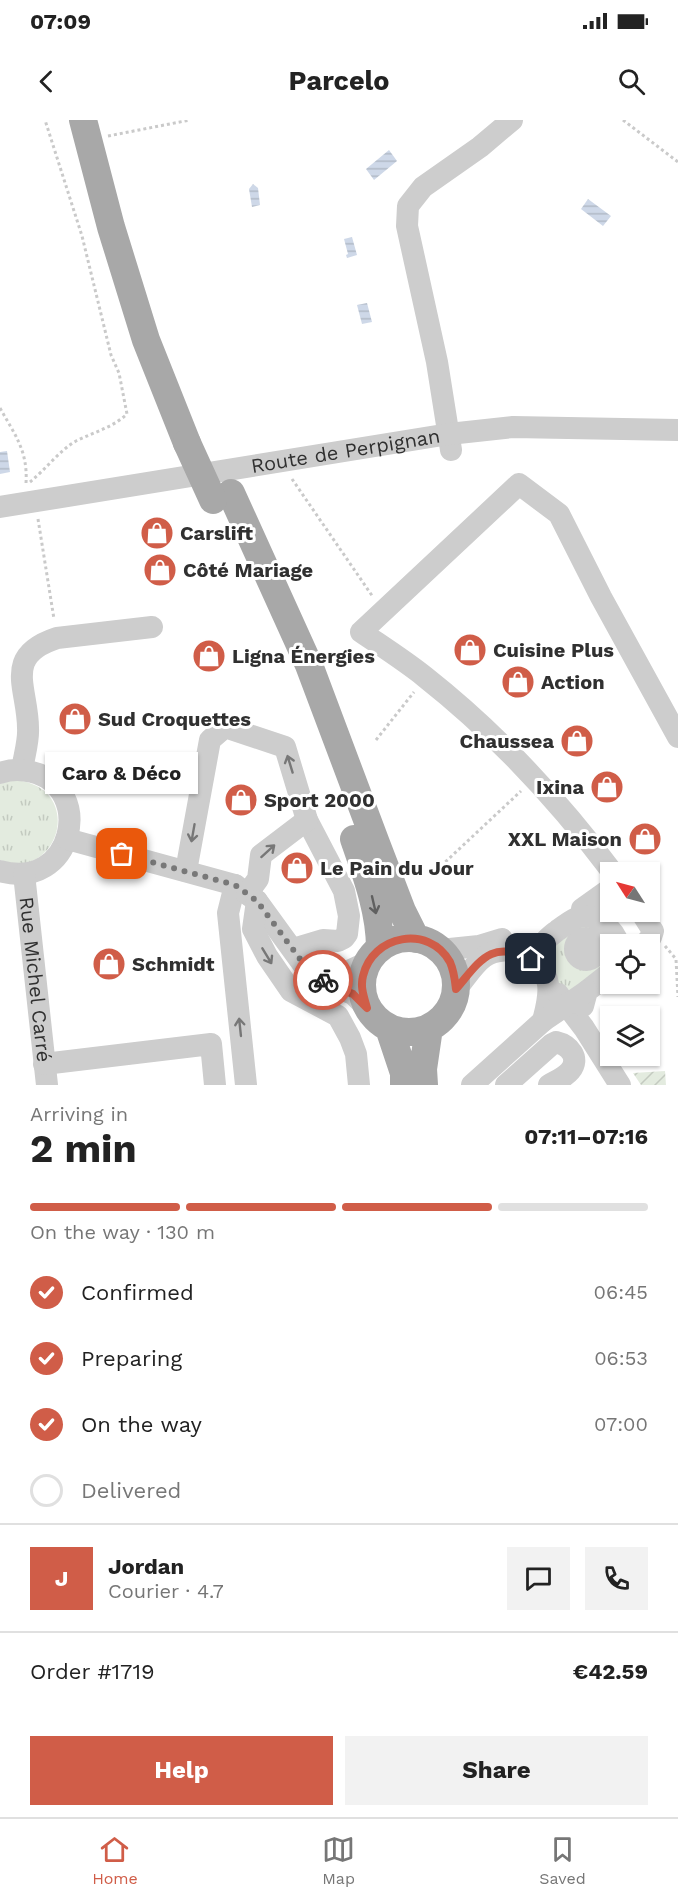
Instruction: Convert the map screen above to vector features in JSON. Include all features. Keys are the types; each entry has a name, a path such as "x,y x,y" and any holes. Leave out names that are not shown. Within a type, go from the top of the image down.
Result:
{"main road":[{"path":"96,126 126,227 196,441 309,665 402,911 428,944 449,961 454,974 456,989 452,1005 442,1018 429,1028 416,1032 402,1032 389,1028 377,1020 367,1008 362,993 363,977 374,955 380,931 366,872 291,669 222,496"},
{"path":"374,955 397,940 428,944"},
{"path":"389,1028 404,1073 404,1085"},
{"path":"424,1085 423,1069 429,1028"}],"street":[{"path":"450,442 437,362 407,226 408,206 423,187 480,147 512,120"},
{"name":"Route de Perpignan","path":"13,499 450,442 513,427 678,430"},
{"path":"605,862 535,778 475,720 425,678 361,632 384,613 519,484 559,514 601,597 678,737"},
{"path":"0,872 24,874 38,871 50,863 60,852 67,839 70,824 68,808 62,794 51,782 38,773 11,771 28,728 20,674 26,660 43,643 57,638 152,627"},
{"path":"186,871 210,740 225,727 285,747 308,820 344,891 349,916 347,934 338,941 323,940 293,949"},
{"path":"246,1085 228,913 258,879 261,855 308,820"},
{"path":"67,839 186,871 246,893 313,973 353,994 367,1008"},
{"name":"Rue Michel Carré","path":"24,874 46,1074"},
{"path":"246,893 253,929 267,956 291,991 338,1016 356,1054 358,1085"},
{"path":"582,909 600,896"},
{"path":"428,944 479,946 503,939 534,943 545,941 579,917 588,917 604,923 613,934"},
{"path":"543,1021 548,993 540,952 545,941"},
{"path":"456,989 484,957 495,952 514,951 531,959 584,1028 620,1085"},
{"path":"313,973 342,974 374,955"},
{"path":"544,974 568,991 587,991"},
{"path":"472,1085 543,1021 600,981"},
{"path":"584,1028 583,1005 587,991"},
{"path":"506,1085 556,1042 565,1044 573,1053 574,1065 569,1072 549,1085"},
{"path":"46,1074 211,1044 215,1085"}],"path":[{"path":"13,499 69,446 103,430 127,414 119,373 111,355 82,236 45,120"},
{"path":"96,126 190,120"},
{"path":"623,120 678,162"},
{"path":"0,408 23,450 27,466 13,499"},
{"path":"40,528 57,638"},
{"path":"376,740 425,678"},
{"path":"441,866 535,778"},
{"path":"660,948 676,959 678,998"}],"green space":[{"path":"12,780 34,785 48,795 56,809 58,824 54,840 45,853 31,861 14,864 0,860 0,784"},
{"path":"589,917 602,934 600,978 575,991 560,988 540,952"},
{"path":"665,1071 666,1085 641,1085 633,1073"}],"water":[{"path":"389,150 397,161 374,180 366,169"},
{"path":"253,184 258,188 260,205 252,207 249,189"},
{"path":"588,199 611,216 603,226 581,209"},
{"path":"352,237 357,255 347,258 344,239"},
{"path":"367,303 372,322 362,324 357,305"},
{"path":"7,451 10,472 0,474 0,452"}],"way so far":[{"path":"122,854 235,885 257,901 303,963 323,980"}],"place":[{"name":"Carslift","path":"157,533"},
{"name":"Côté Mariage","path":"160,570"},
{"name":"Cuisine Plus","path":"470,650"},
{"name":"Ligna Énergies","path":"209,656"},
{"name":"Action","path":"518,682"},
{"name":"Sud Croquettes","path":"75,719"},
{"name":"Chaussea","path":"577,741"},
{"name":"Ixina","path":"607,787"},
{"name":"Sport 2000","path":"241,800"},
{"name":"XXL Maison","path":"645,839"},
{"name":"Caro & Déco","path":"122,854"},
{"name":"Le Pain du Jour","path":"297,868"},
{"name":"Schmidt","path":"109,964"}],"route":[{"path":"323,980 353,994 367,1008 362,993 363,977 368,962 380,948 404,939 416,939 440,950 449,961 456,989 484,957 495,952 514,951 531,959"}]}
